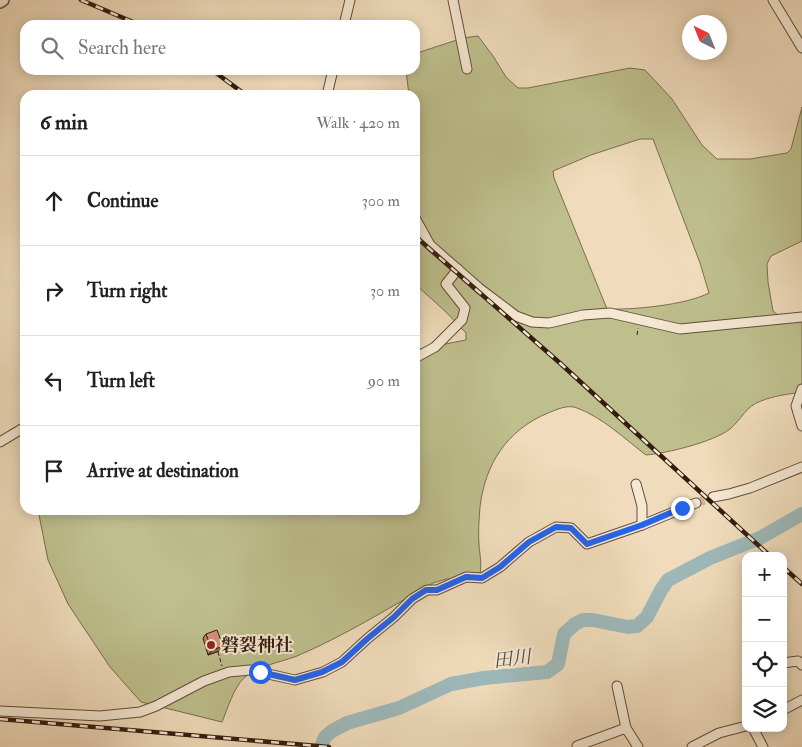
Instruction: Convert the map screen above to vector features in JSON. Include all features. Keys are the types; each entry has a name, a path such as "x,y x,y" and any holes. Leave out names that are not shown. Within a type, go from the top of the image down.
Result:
{"street":[{"path":"345,20 350,0"},
{"path":"454,0 467,69"},
{"path":"773,0 802,48"},
{"path":"328,90 332,75"},
{"path":"420,227 430,245 479,288 516,316 532,322 550,323 582,316 610,313 680,329 802,317"},
{"path":"420,355 435,347 462,320 465,308 446,284 458,269"},
{"path":"802,389 796,406 802,426"},
{"path":"0,442 20,429"},
{"path":"713,497 750,488 801,466"},
{"path":"636,484 642,506 642,525"},
{"path":"0,711 100,716 140,712 156,706 204,681 229,672 250,670 295,680 304,678 342,662 412,599 426,590 437,590 466,577 482,578 500,567 529,542 556,527 571,528 587,544 642,525 696,503"},
{"path":"787,662 798,661 802,665"},
{"path":"617,686 626,728 638,747"},
{"path":"787,708 802,700"},
{"path":"692,747 719,733 742,727"},
{"path":"577,746 626,728"},
{"path":"755,732 764,747"}],"path":[{"path":"218,652 220,661"}],"green space":[{"path":"478,36 506,77 518,88 528,88 630,68 645,70 672,99 702,145 717,159 750,159 787,153 791,149 802,107 802,241 771,256 767,264 773,311 779,316 802,316 802,392 776,396 756,403 730,429 713,438 678,449 646,455 613,429 577,408 562,408 548,413 534,420 510,439 493,463 487,477 480,507 481,567 478,579 446,579 433,583 332,640 297,656 255,670 240,682 222,722 141,702 110,667 68,604 48,560 39,515 420,515 420,349 466,340 466,333 420,288 420,90 408,90 407,75 420,75 420,52 463,38","holes":["640,139 653,139 700,263 709,293 673,304 631,309 607,309 554,178 553,171 591,155"]}],"building":[{"path":"217,630 223,646 212,650 206,634"}],"waterway":[{"name":"田川","path":"321,747 325,737 347,723 399,708 451,684 484,678 547,672 558,664 564,634 575,624 583,620 593,620 628,627 637,626 647,617 668,580 710,558 760,538 802,514"}],"tunnel":[{"path":"696,503 713,497"}],"railway":[{"path":"81,0 128,20"},
{"path":"219,75 239,90"},
{"path":"420,240 561,364 766,552"},
{"path":"787,571 802,584"},
{"path":"0,719 329,747"}],"place":[{"name":"磐裂神社","path":"211,645"}],"route":[{"path":"260,672 295,680 322,672 342,662 412,599 426,590 437,590 466,577 482,578 515,556 529,542 556,527 571,528 587,544 642,525 682,508"}]}
